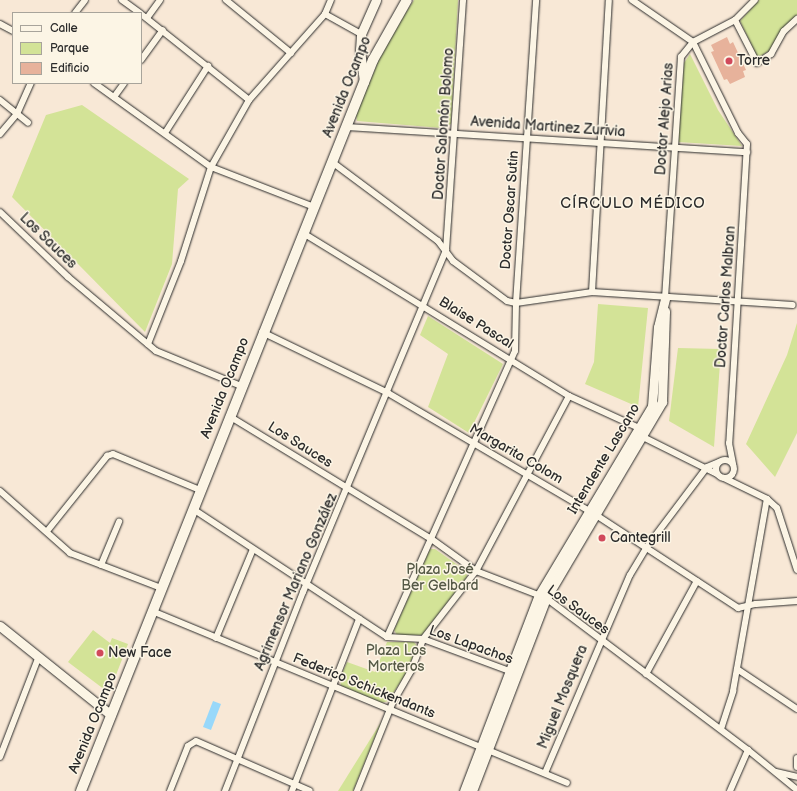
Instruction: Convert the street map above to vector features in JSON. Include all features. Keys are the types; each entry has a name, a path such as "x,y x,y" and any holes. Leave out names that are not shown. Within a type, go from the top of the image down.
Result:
{"main road":[{"path":"364,82 360,50 361,34 376,0"},
{"name":"Avenida Ocampo","path":"81,791 262,332 375,54 407,0"},
{"path":"360,50 370,56 375,54"},
{"name":"Intendente Lascano","path":"593,512 654,400 658,326 665,298"},
{"name":"Intendente Lascano","path":"472,791 484,749 542,596 593,512 643,437 662,402 665,298"},
{"path":"0,626 111,715"},
{"name":"Intendente Lascano","path":"464,791 484,749"}],"street":[{"path":"76,12 85,0"},
{"path":"122,0 137,12"},
{"path":"147,18 160,0"},
{"path":"226,0 292,53"},
{"path":"148,344 181,261 212,167 249,100 325,14 331,0"},
{"name":"Doctor Salomón Bolomo","path":"446,250 456,133 463,0"},
{"name":"Doctor Oscar Sutin","path":"512,359 536,0"},
{"path":"592,292 610,0"},
{"path":"632,0 693,42 738,133 747,144 747,152"},
{"path":"693,42 735,20 755,0"},
{"path":"325,14 361,34"},
{"path":"142,15 163,30 249,100"},
{"path":"735,20 757,63 771,54 784,31 797,19"},
{"path":"0,24 12,30"},
{"path":"142,59 163,30"},
{"name":"Doctor Alejo Arias","path":"665,298 678,67 684,51 693,42"},
{"path":"165,133 208,66"},
{"path":"0,134 17,114 32,84"},
{"path":"95,84 212,167 314,207"},
{"path":"114,97 123,84"},
{"path":"0,100 28,123"},
{"name":"Avenida Martinez Zurivia","path":"346,126 747,152"},
{"name":"Doctor Carlos Malbran","path":"734,466 730,443 747,152"},
{"path":"332,162 446,250 453,261 507,301 516,303 592,292 665,298 793,305"},
{"name":"Los Sauces","path":"0,212 68,277 148,344 164,355 241,386"},
{"name":"Blaise Pascal","path":"303,233 424,305 569,396 639,428"},
{"name":"Agrimensor Mariano González","path":"225,791 274,662 348,489 446,250"},
{"name":"Margarita Colom","path":"262,332 388,393 473,444 593,512 738,608 797,601"},
{"path":"387,637 430,538 512,359"},
{"path":"357,791 390,709 411,671 423,639 476,571 569,396"},
{"name":"Los Sauces","path":"229,416 430,538 476,571 542,596 721,729 776,772 796,790"},
{"path":"639,428 643,437 707,467 724,478 767,499 780,515 797,570"},
{"name":"Doctor Carlos Malbran","path":"717,474 721,461 730,443"},
{"path":"48,530 107,456 112,454 200,490"},
{"path":"707,467 721,461 734,466 744,487"},
{"path":"724,478 731,476 734,466"},
{"name":"Miguel Mosquera","path":"544,773 600,640 646,548 707,467"},
{"path":"0,491 48,530 70,553 161,588"},
{"path":"721,729 737,669 767,499"},
{"name":"Los Lapachos","path":"192,509 387,637 423,639 513,672"},
{"path":"101,565 119,522"},
{"path":"216,638 253,549"},
{"path":"646,674 697,581"},
{"name":"Federico Schickendants","path":"152,611 567,783"},
{"path":"292,791 359,619"},
{"path":"0,757 39,656"},
{"path":"737,669 797,709"},
{"path":"170,791 191,742 196,741 310,791"},
{"path":"730,791 748,750"},
{"path":"797,758 797,767"},
{"name":"Los Sauces","path":"776,772 797,777"},
{"path":"796,790 797,781"}],"green space":[{"path":"414,0 458,0 451,124 442,128 357,121 356,115 385,45"},
{"path":"759,0 797,0 797,15 770,50 758,58 740,21"},
{"path":"690,54 718,110 742,146 678,142 684,63"},
{"path":"82,105 189,179 178,189 172,264 145,332 12,197 46,115"},
{"path":"598,304 648,308 638,407 585,384 594,362"},
{"path":"428,316 503,364 469,433 428,407 448,354 420,335"},
{"path":"797,323 797,433 775,477 746,444 787,355"},
{"path":"678,348 721,349 714,447 669,421"},
{"name":"Plaza José Ber Gelbard","path":"430,549 435,549 466,571 467,577 422,635 397,635 394,630"},
{"name":"New Face","path":"93,630 110,643 112,638 128,644 109,693 68,662"},
{"name":"Plaza Los Morteros","path":"387,642 414,642 417,646 407,672 388,701 382,703 341,686 340,678 347,662 375,672"},
{"path":"381,722 353,791 338,791"}],"water":[{"path":"213,701 221,704 211,730 203,727"}],"building":[{"name":"Torre","path":"727,37 730,44 733,42 746,70 743,71 745,77 730,84 727,79 724,80 711,52 714,51 711,45"}],"place":[{"name":"Torre","path":"729,61"},
{"name":"Cantegrill","path":"602,538"},
{"name":"New Face","path":"100,653"}],"district":[{"name":"CÍRCULO MÉDICO","path":"633,204"}]}
